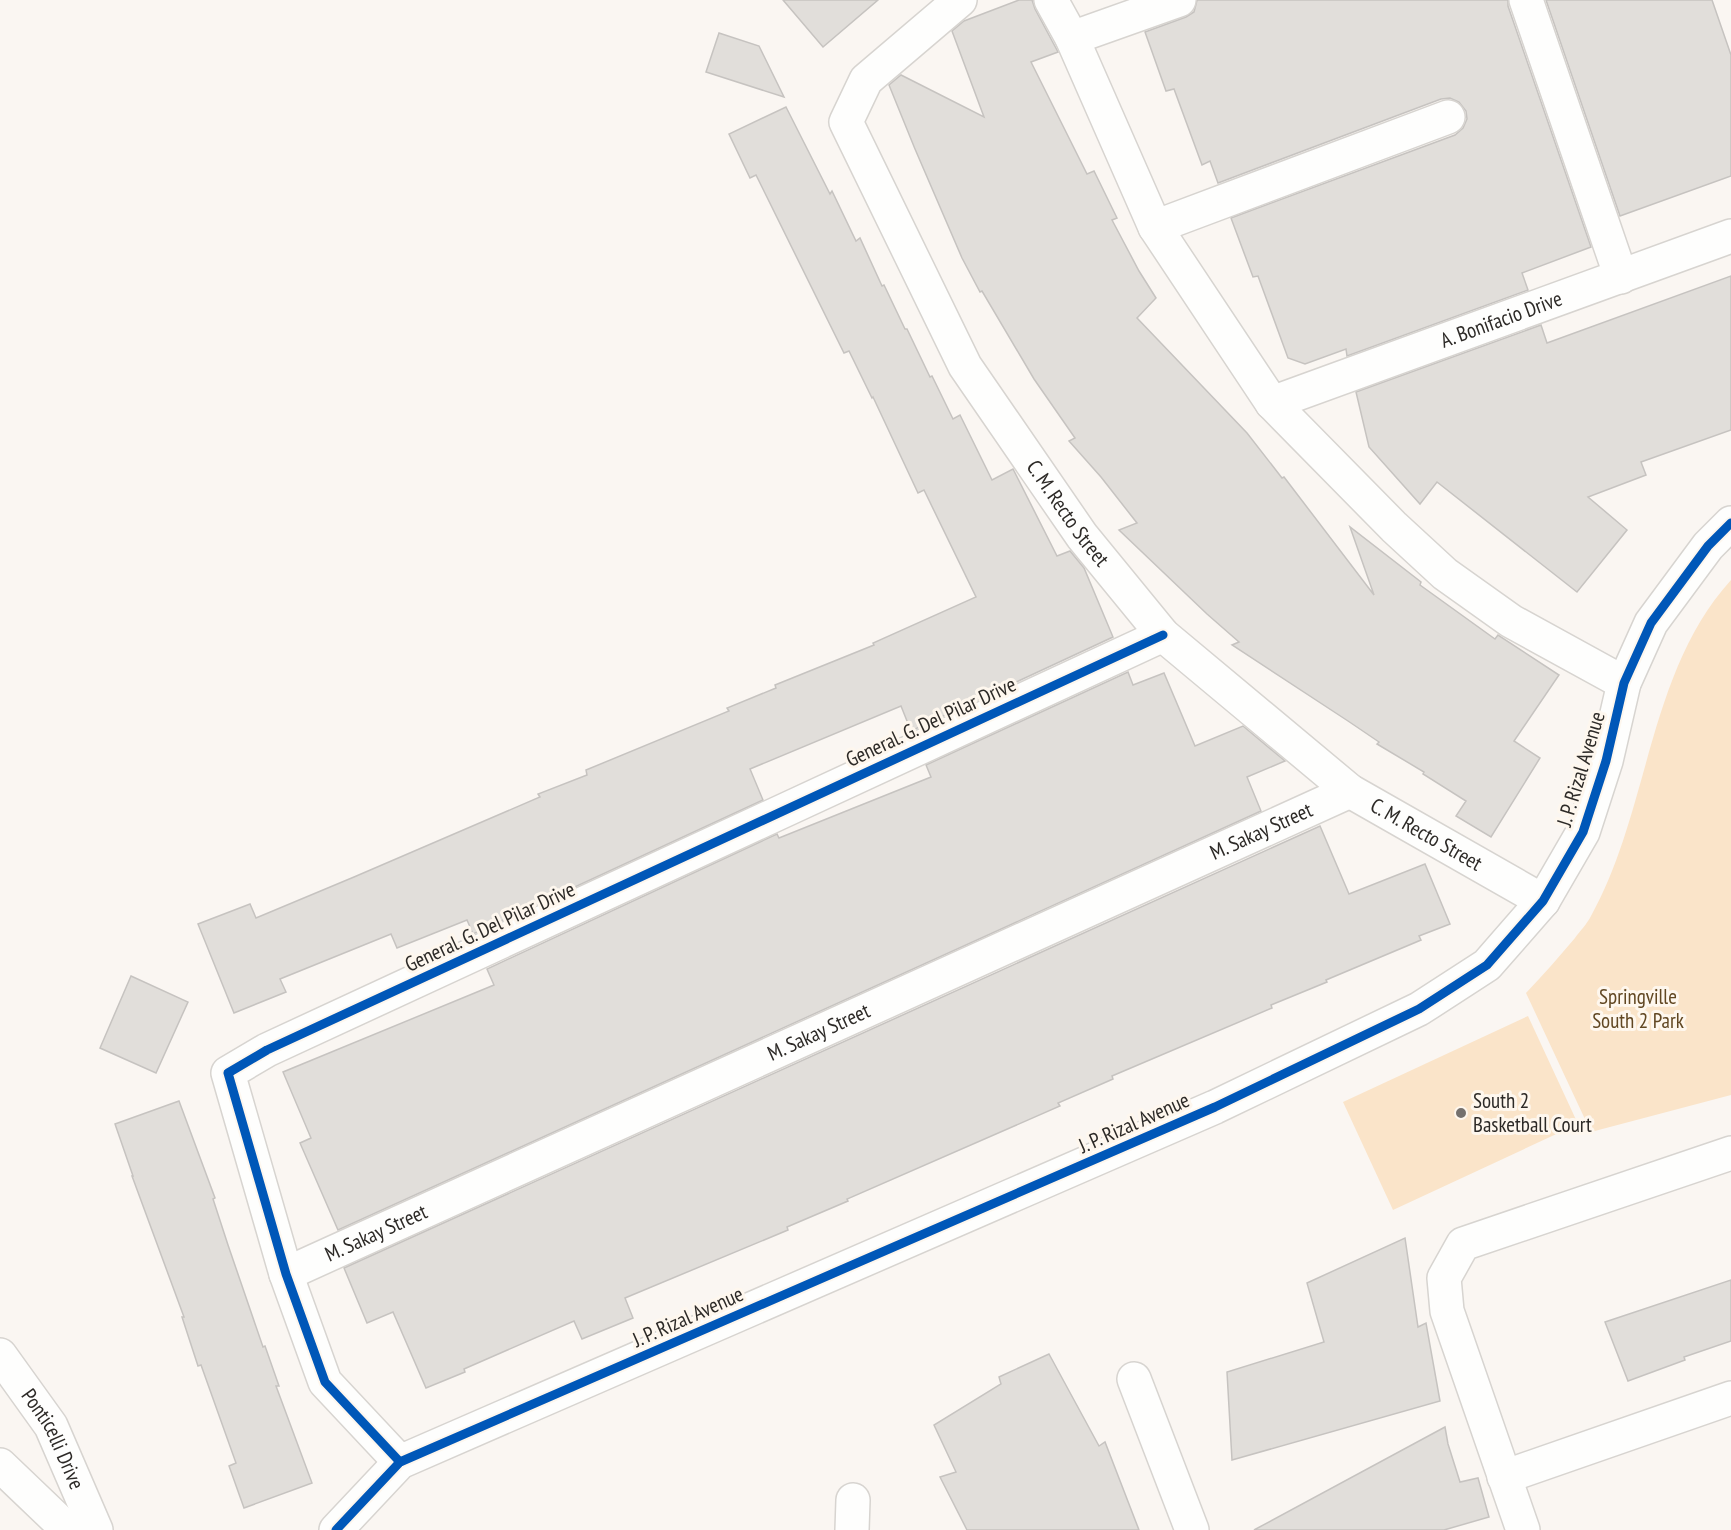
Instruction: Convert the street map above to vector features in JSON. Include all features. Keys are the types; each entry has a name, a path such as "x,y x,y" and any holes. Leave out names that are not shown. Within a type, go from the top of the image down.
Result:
{"street":[{"name":"C. M. Recto Street","path":"960,0 866,80 846,122 965,366 1082,536 1163,635 1350,791 1542,901"},
{"path":"1051,0 1072,38 1155,227 1272,403 1394,527 1445,574 1511,621 1624,683"},
{"path":"1072,38 1179,0"},
{"path":"1526,0 1621,277"},
{"path":"1155,227 1448,117"},
{"name":"A. Bonifacio Drive","path":"1272,403 1731,236"},
{"name":"J. P. Rizal Avenue","path":"336,1530 400,1462 1215,1107 1419,1009 1487,965 1542,901 1582,832 1606,761 1624,683 1651,622 1708,546 1731,523"},
{"name":"General. G. Del Pilar Drive","path":"400,1462 326,1382 286,1274 228,1073 267,1050 1163,635"},
{"name":"M. Sakay Street","path":"286,1274 1350,791"},
{"path":"1523,1530 1447,1311 1444,1278 1463,1244 1731,1153"},
{"name":"Ponticelli Drive","path":"0,1355 51,1426 96,1530"},
{"path":"1134,1379 1192,1530"},
{"path":"1504,1477 1731,1398"},
{"name":"Ponticelli Drive","path":"0,1465 68,1530"}],"green space":[{"name":"Springville South 2 Park","path":"1731,580 1731,1095 1591,1132 1526,993 1575,938 1591,916 1611,875 1665,699 1682,657 1703,617"},
{"name":"South 2 Basketball Court","path":"1528,1016 1578,1124 1393,1210 1343,1102"}],"building":[{"path":"783,0 878,0 823,47"},
{"path":"1019,0 1032,0 1058,52 1031,62 1087,174 1094,171 1117,218 1112,220 1156,298 1137,318 1247,433 1282,478 1284,477 1374,595 1350,527 1421,582 1420,585 1495,639 1498,635 1559,675 1514,741 1540,758 1491,837 1456,816 1466,801 1377,744 1379,742 1232,645 1239,642 1119,530 1137,523 1069,441 1075,438 1034,379 982,291 980,292 962,258 889,85 901,75 984,117 952,31 964,21"},
{"path":"1197,0 1508,0 1508,6 1591,247 1522,273 1528,290 1347,356 1346,349 1305,364 1288,358 1258,276 1253,277 1231,218 1455,135 1463,128 1467,119 1466,111 1459,102 1450,98 1441,99 1218,183 1210,161 1202,165 1174,89 1166,91 1145,32 1186,17 1194,12"},
{"path":"1546,0 1712,0 1731,55 1731,176 1620,216"},
{"path":"719,33 759,46 784,97 706,72"},
{"path":"786,107 830,194 832,191 856,241 860,238 882,286 884,285 953,419 960,415 992,480 1013,469 1057,556 1070,551 1084,568 1113,637 911,731 901,706 750,769 763,800 473,934 467,920 397,948 391,934 280,979 286,992 234,1013 198,924 250,904 256,918 354,877 540,797 538,794 587,775 586,770 729,711 727,708 776,688 775,685 874,645 873,643 976,597 924,490 918,493 849,351 844,353 756,175 750,178 729,134"},
{"path":"1731,276 1731,430 1641,462 1646,475 1588,497 1627,530 1577,592 1437,482 1420,504 1369,447 1356,392 1541,325 1547,343"},
{"path":"1128,672 1133,685 1164,673 1195,746 1243,726 1285,761 1247,777 1261,811 338,1230 300,1143 311,1138 283,1072 494,985 487,969 777,834 779,838 931,777 926,765"},
{"path":"1320,826 1349,894 1425,864 1450,924 1419,936 1421,940 1271,1005 1272,1008 1112,1076 1113,1079 1058,1103 1060,1106 847,1199 848,1201 787,1227 788,1230 625,1298 633,1318 582,1339 574,1321 426,1388 393,1312 367,1323 344,1268"},
{"path":"131,976 188,1002 156,1073 100,1048"},
{"path":"179,1101 215,1198 213,1199 263,1347 265,1346 279,1386 276,1386 312,1483 244,1508 229,1466 236,1463 201,1365 198,1366 182,1317 184,1317 115,1124"},
{"path":"1405,1238 1418,1327 1426,1323 1440,1401 1232,1460 1227,1372 1324,1342 1307,1283"},
{"path":"1731,1280 1731,1341 1684,1357 1685,1360 1628,1381 1605,1322"},
{"path":"1049,1354 1099,1446 1105,1442 1139,1530 967,1530 940,1477 956,1472 934,1425 1001,1384 999,1377"},
{"path":"1445,1427 1460,1482 1478,1478 1489,1517 1444,1530 1254,1530"}],"cycle path":[{"path":"336,1530 400,1462 1215,1107 1419,1009 1487,965 1543,901 1583,832 1606,761 1624,683 1651,623 1708,546 1731,523"},
{"path":"400,1462 325,1382 286,1274 228,1073 267,1050 1163,635"}],"place":[{"name":"South 2 Basketball Court","path":"1461,1113"}]}
